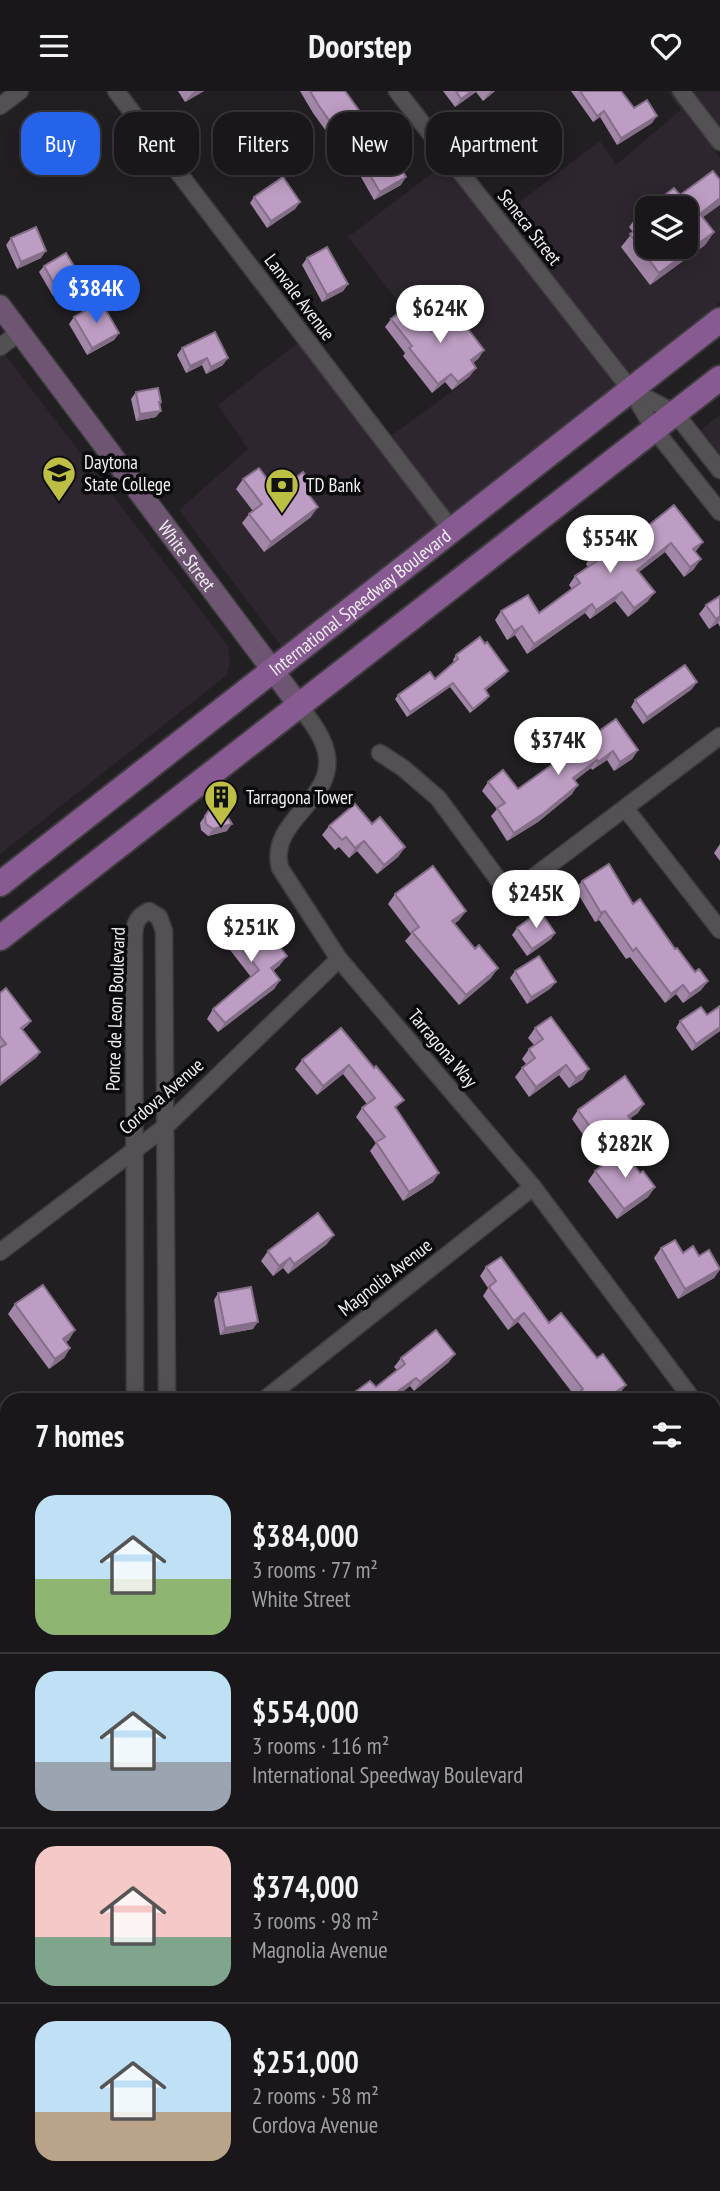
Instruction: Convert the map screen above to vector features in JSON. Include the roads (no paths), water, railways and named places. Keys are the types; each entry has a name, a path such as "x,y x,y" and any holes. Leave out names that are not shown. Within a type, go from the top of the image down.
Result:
{"main road":[{"name":"International Speedway Boulevard","path":"0,884 720,320"},
{"path":"0,938 720,378"},
{"path":"0,905 22,867"}],"street":[{"path":"0,106 20,91"},
{"name":"Lanvale Avenue","path":"116,91 451,529"},
{"name":"Seneca Street","path":"397,91 631,390 654,429 720,512"},
{"path":"681,91 720,142"},
{"name":"White Street","path":"0,306 298,704"},
{"path":"0,347 20,332"},
{"path":"631,390 675,413 720,470"},
{"name":"Tarragona Way","path":"298,704 320,736 327,755 327,771 317,792 287,828 278,848 280,868 339,958 533,1187 682,1393"},
{"path":"380,753 403,768 438,799 500,882 510,886 523,885 720,736"},
{"path":"625,808 720,930"},
{"name":"Ponce de Leon Boulevard","path":"135,1393 135,925 140,915 149,911 159,917 164,931 167,1393"},
{"name":"Cordova Avenue","path":"0,1252 165,1126 339,958"},
{"name":"Magnolia Avenue","path":"273,1393 533,1187"}],"place":[{"name":"Daytona State College","path":"59,503"},
{"name":"TD Bank","path":"282,515"},
{"name":"Tarragona Tower","path":"221,827"}]}
